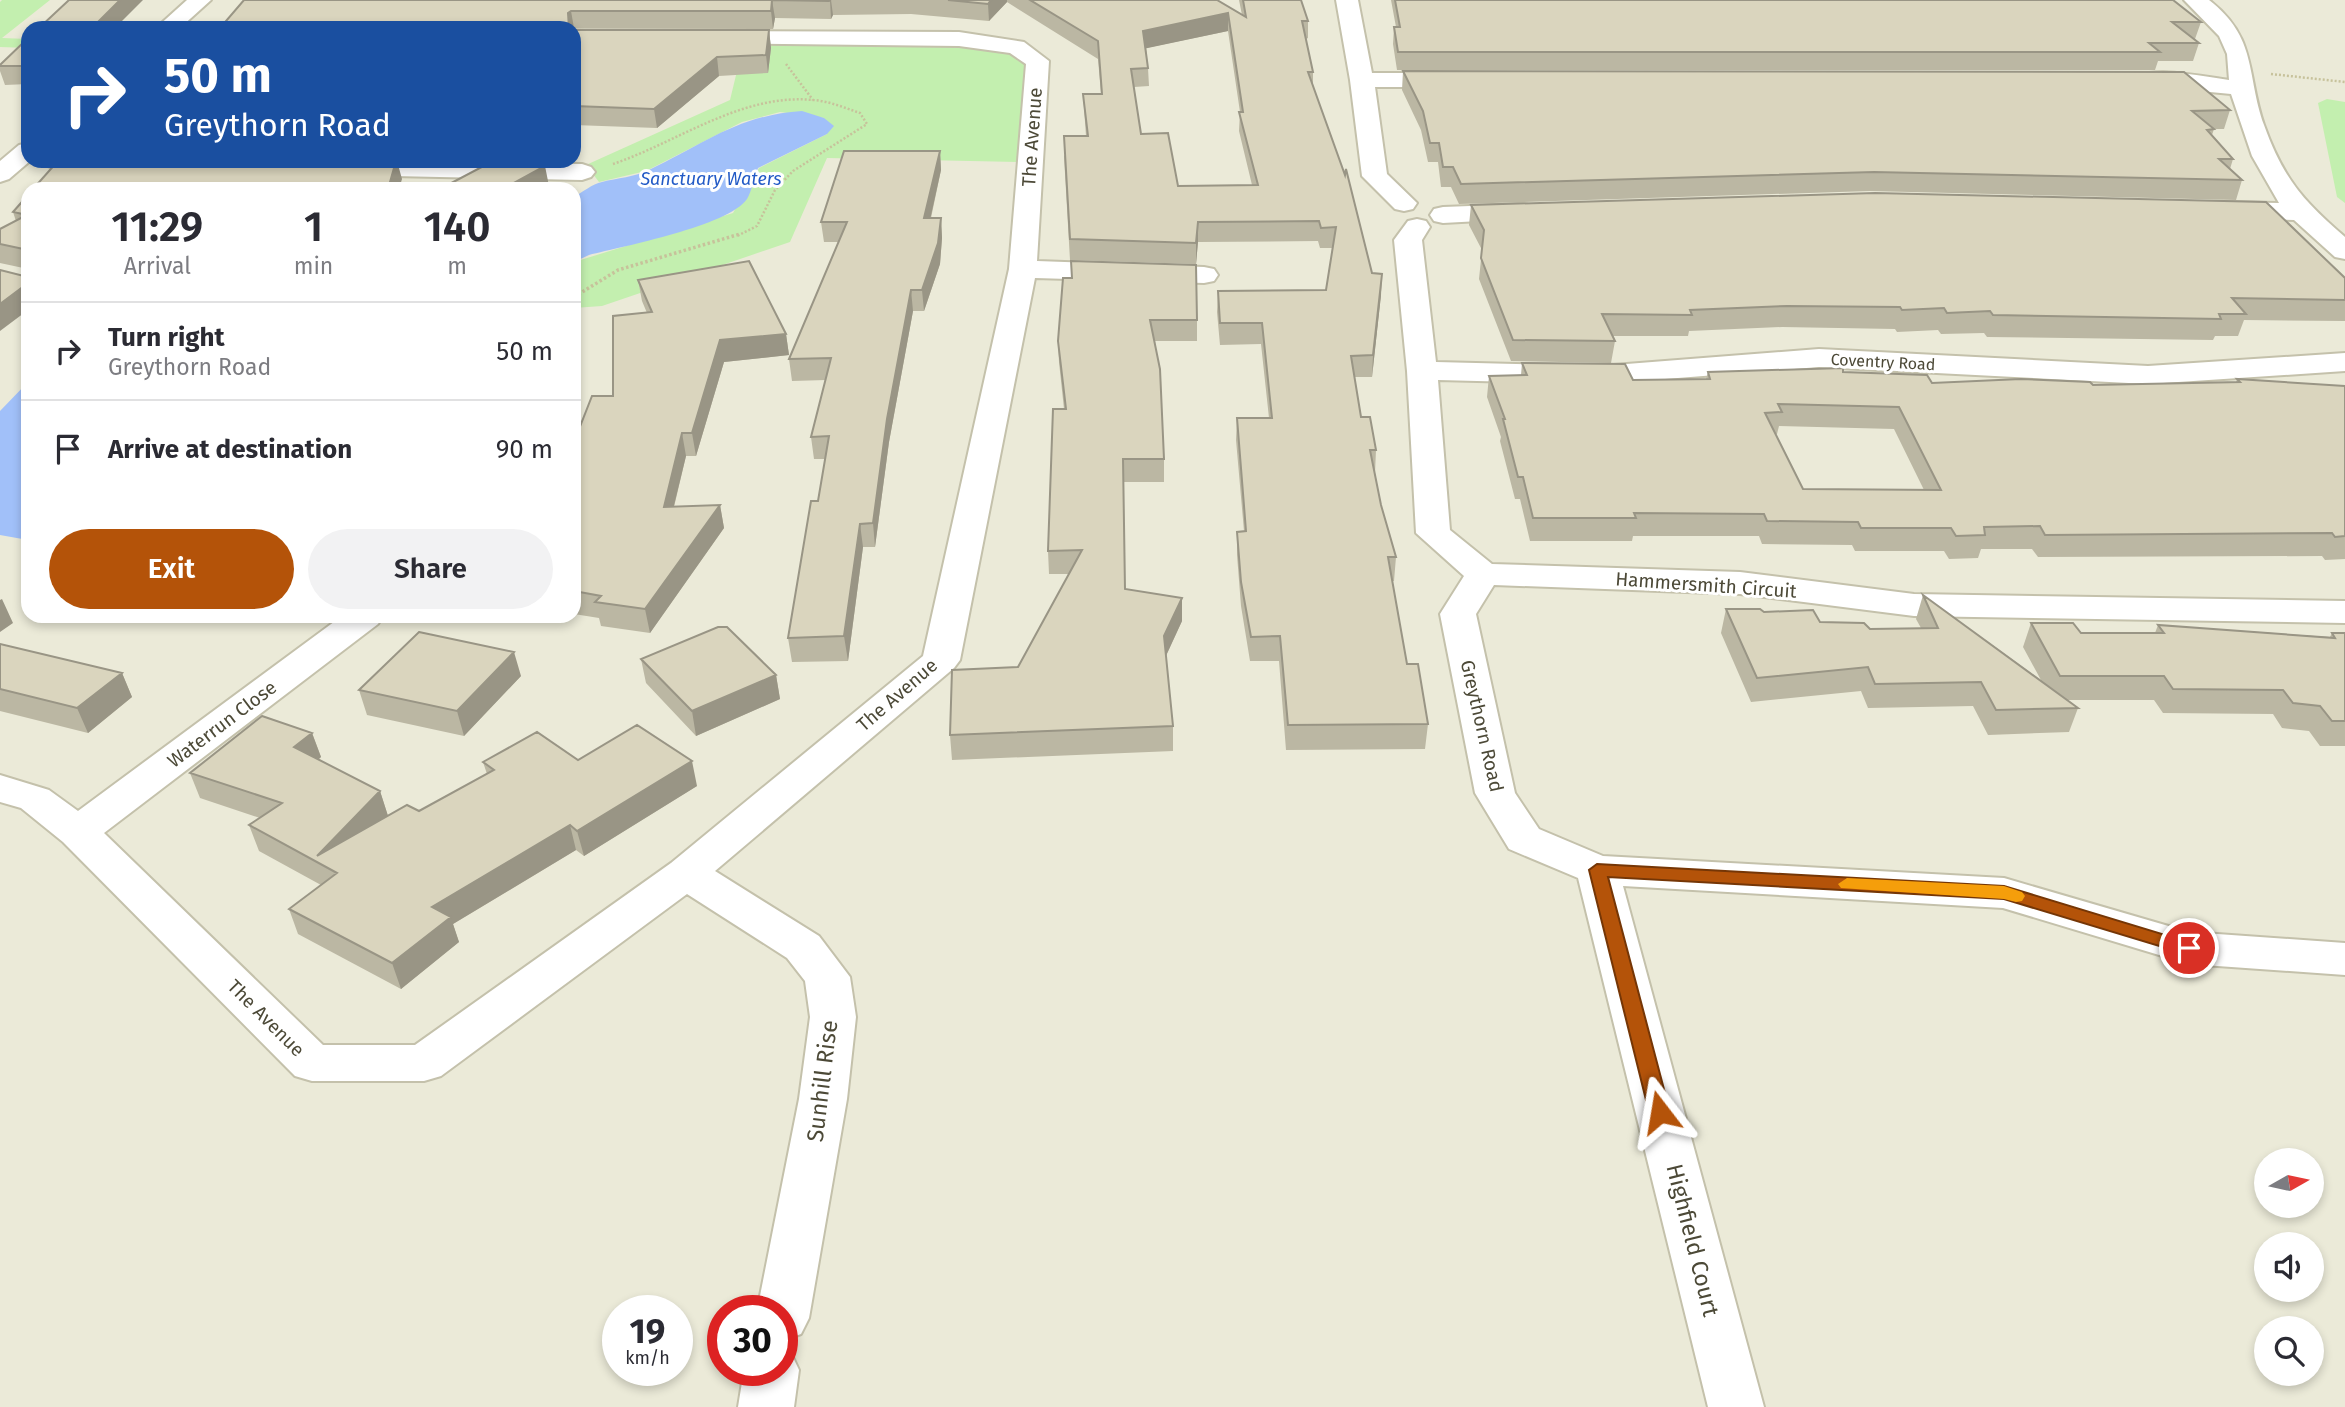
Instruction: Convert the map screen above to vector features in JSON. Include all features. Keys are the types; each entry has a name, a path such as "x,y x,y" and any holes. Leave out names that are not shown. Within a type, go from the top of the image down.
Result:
{"street":[{"path":"175,21 200,0"},
{"path":"1346,0 1363,80 1375,176 1421,215 1553,211"},
{"path":"2195,0 2233,37 2241,65 2241,88 2263,153 2276,180 2303,212 2345,251"},
{"name":"The Avenue","path":"0,788 35,799 78,832 312,1063 425,1063 686,873 941,660 1023,269 1038,61 1016,47 959,39 681,38"},
{"path":"1363,80 1474,80"},
{"path":"2117,80 2172,80 2241,88"},
{"path":"372,168 582,172"},
{"path":"2198,209 2303,212"},
{"path":"1421,215 1408,240 1422,371 1433,533 1483,574"},
{"path":"1023,269 1205,275"},
{"name":"Coventry Road","path":"1422,371 1601,375 1819,358 2148,375 2345,362"},
{"name":"Hammersmith Circuit","path":"1483,574 1740,583 1914,605 2345,612"},
{"name":"Greythorn Road","path":"1483,574 1458,614 1495,793 1524,839 1597,870 2004,892 2189,948 2345,959"},
{"name":"Waterrun Close","path":"78,832 356,623"},
{"name":"Highfield Court","path":"1597,870 1736,1407"},
{"name":"Sunhill Rise","path":"686,873 803,947 827,977 833,1017 823,1099 786,1295"},
{"path":"766,1407 769,1386"}],"path":[{"path":"762,38 808,90 813,100"},
{"path":"2267,73 2345,82"},
{"path":"581,293 618,270 733,238 757,226 775,190 793,171 867,124 860,113 813,100 782,99 755,104 651,151 582,172"}],"shaded area":[{"path":"0,0 2345,0 2345,1407 0,1407"}],"green space":[{"path":"50,0 2,38 21,39 21,48 0,47 0,2"},
{"path":"745,38 1016,47 1038,61 1022,162 827,158 790,242 602,306 581,308 581,260 733,213 759,168 827,134 824,118 780,112 742,122 646,171 599,182 586,165 730,100"},
{"path":"2327,99 2345,102 2345,203 2337,197 2318,103"}],"water":[{"name":"Sanctuary Waters","path":"802,111 824,118 834,126 827,134 758,168 747,199 719,218 581,259 581,192 598,183 649,170 722,132 759,118"},
{"path":"21,389 21,539 0,535 0,411"}],"building":[{"path":"69,0 120,0 99,21 46,21"},
{"path":"244,0 772,0 771,11 571,11 568,13 569,21 226,21"},
{"path":"948,0 991,0 988,4"},
{"path":"1030,0 1217,0 1246,17 1243,0 1301,0 1308,21 1302,21 1313,72 1308,72 1345,175 1346,169 1372,273 1382,274 1373,355 1351,356 1361,417 1370,417 1376,450 1370,450 1381,505 1396,557 1388,557 1407,664 1418,664 1428,724 1288,725 1280,636 1251,637 1241,582 1237,532 1246,531 1237,418 1272,418 1262,323 1220,323 1218,291 1326,290 1336,227 1321,228 1319,221 1198,222 1196,243 1070,239 1064,136 1088,136 1083,94 1102,94 1098,41","holes":["1228,13 1243,112 1239,112 1258,185 1178,186 1168,133 1141,134 1131,69 1148,68 1143,31"]},
{"path":"1395,0 2173,0 2201,22 2172,22 2199,43 2149,43 2160,52 1398,52 1394,27 1400,27"},
{"path":"581,30 769,30 766,55 717,57 654,109 581,106"},
{"path":"21,45 21,66 0,65"},
{"path":"1403,71 2184,72 2230,110 2192,111 2214,129 2207,130 2233,159 2219,159 2242,180 1874,172 1461,184 1453,167 1443,167 1439,143 1430,143 1423,111"},
{"path":"844,151 940,151 924,218 941,218 938,243 922,290 911,290 887,419 873,523 860,524 844,636 788,638 811,501 818,501 829,436 811,437 831,358 789,359 847,222 821,222"},
{"path":"52,168 394,168 390,182 39,182"},
{"path":"480,168 541,168 516,182 453,182"},
{"path":"1875,193 2266,202 2345,278 2345,300 2232,298 2246,314 2219,314 2221,319 1993,315 1990,311 1947,313 1944,308 1902,310 1900,307 1787,306 1690,310 1692,315 1602,314 1615,341 1513,340 1481,258 1484,230 1471,205"},
{"path":"21,203 21,214 13,212"},
{"path":"21,218 21,248 0,244 0,229"},
{"path":"749,261 786,334 720,340 692,433 682,433 664,507 720,505 645,609 595,602 601,596 581,592 581,424 592,396 613,396 613,316 652,312 638,280"},
{"path":"1071,261 1196,265 1197,320 1150,320 1160,369 1164,459 1123,459 1125,589 1182,598 1164,636 1173,726 950,735 952,670 1018,667 1082,550 1048,551 1053,409 1066,409 1058,341 1063,278 1072,278"},
{"path":"0,270 21,275 21,288 0,304"},
{"path":"1522,363 1625,364 1633,380 1710,379 1708,372 1843,368 1843,372 1927,375 1932,383 2021,379 2090,382 2093,385 2240,382 2237,379 2345,386 2345,536 2335,537 2332,533 2045,535 2040,526 1984,527 1985,535 1956,536 1951,528 1861,528 1858,522 1767,521 1764,514 1634,513 1636,518 1533,518 1523,477 1518,477 1505,419 1489,376 1527,375","holes":["1778,404 1899,407 1941,490 1803,489 1765,413 1782,412"]},
{"path":"1923,595 2078,708 1996,710 1981,682 1875,684 1868,667 1757,678 1726,609 1760,609 1764,612 1813,610 1820,622 1864,623 1870,629 1938,628"},
{"path":"2031,623 2073,623 2081,633 2164,633 2158,625 2335,638 2332,633 2345,633 2345,721 2332,721 2320,706 2293,703 2283,690 2173,689 2164,676 2060,676"},
{"path":"718,627 727,627 776,675 692,711 641,659"},
{"path":"419,632 514,652 457,711 359,690"},
{"path":"0,644 122,673 77,708 0,689"},
{"path":"262,716 312,733 294,747 380,791 317,856 407,805 419,811 494,770 483,762 537,732 578,760 637,725 692,761 577,831 570,825 432,907 451,917 392,963 289,909 337,873 249,825 282,803 190,773"}],"slow traffic":[{"path":"1847,884 2004,892 2016,896"}],"route":[{"path":"1660,1112 1597,870 2004,892 2189,948"}]}
